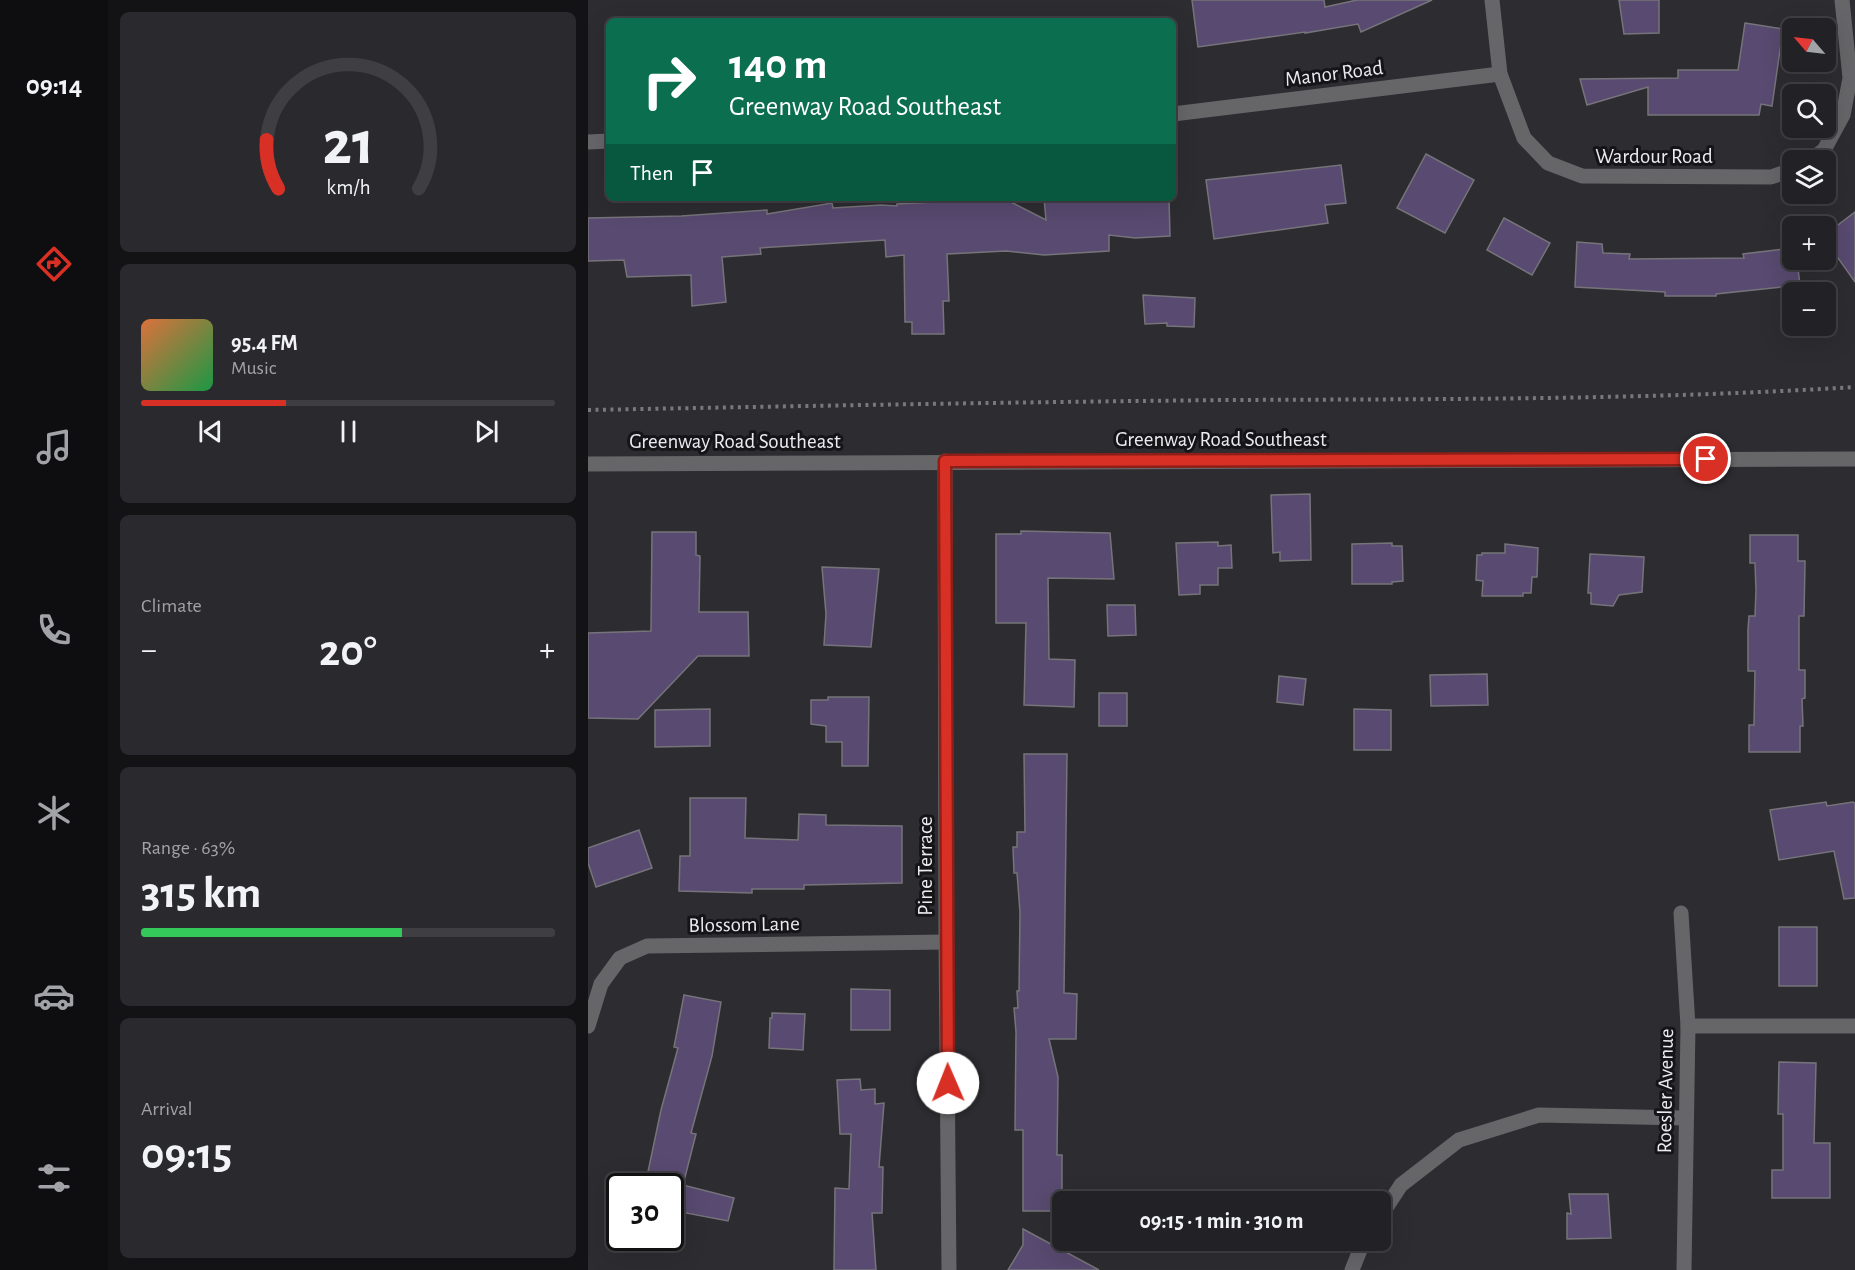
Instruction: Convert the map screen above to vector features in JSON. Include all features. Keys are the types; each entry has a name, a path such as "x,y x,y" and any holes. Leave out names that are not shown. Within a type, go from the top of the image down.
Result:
{"street":[{"name":"Wardour Road","path":"1492,0 1500,74 1524,138 1548,163 1582,176 1771,177 1782,173"},
{"path":"1824,150 1843,115 1850,78 1842,0"},
{"name":"Manor Road","path":"1176,114 1500,74"},
{"path":"588,142 606,141"},
{"name":"Greenway Road Southeast","path":"588,464 1855,459"},
{"name":"Pine Terrace","path":"945,461 949,1270"},
{"name":"Roesler Avenue","path":"1681,913 1688,1026 1684,1270"},
{"name":"Blossom Lane","path":"588,1026 601,984 607,975 620,958 647,946 946,942"},
{"path":"1688,1026 1855,1026"},
{"path":"1391,1200 1401,1185 1459,1140 1539,1115 1685,1118"},
{"path":"1352,1270 1360,1251"}],"path":[{"path":"588,410 1076,402 1594,398 1748,394 1855,387"}],"building":[{"path":"1192,0 1324,0 1325,7 1357,0 1432,0 1361,32 1358,24 1198,47"},
{"path":"1619,0 1659,0 1659,33 1624,34"},
{"path":"1745,23 1782,29 1772,106 1761,104 1759,115 1648,115 1648,87 1587,105 1580,79 1678,78 1678,70 1738,70"},
{"path":"1426,154 1474,180 1445,233 1397,208"},
{"path":"1341,165 1346,203 1325,205 1328,223 1214,239 1206,180"},
{"path":"1009,201 1046,220 1044,201 1169,201 1170,236 1135,238 1109,235 1109,251 1044,255 1006,251 947,254 949,301 943,301 944,334 912,334 912,322 905,322 904,255 886,257 885,240 760,248 761,254 722,257 726,302 692,306 691,275 627,277 624,260 588,261 588,218 681,216 767,210 767,214 832,203 833,208 897,206 897,204"},
{"path":"1855,212 1855,282 1836,255 1836,226"},
{"path":"1504,218 1550,243 1532,275 1487,250"},
{"path":"1577,242 1602,244 1603,253 1630,254 1629,259 1744,258 1743,254 1782,249 1782,270 1798,270 1800,282 1782,282 1782,287 1716,294 1716,296 1665,296 1665,292 1575,287"},
{"path":"1143,295 1195,298 1194,327 1167,326 1167,323 1145,324"},
{"path":"1310,494 1311,560 1280,561 1280,552 1273,553 1271,495"},
{"path":"1021,531 1110,533 1114,579 1048,578 1049,659 1075,660 1074,707 1024,705 1026,623 996,623 996,534 1021,534"},
{"path":"652,532 696,532 696,555 700,556 699,612 748,612 749,656 698,656 638,719 588,718 588,633 651,631"},
{"path":"1750,535 1798,535 1798,561 1805,561 1804,616 1799,616 1799,670 1805,670 1800,752 1749,752 1749,725 1754,725 1755,671 1748,671 1748,630 1749,616 1755,616 1756,590 1755,563 1750,563"},
{"path":"1218,542 1218,546 1231,545 1232,568 1218,568 1218,585 1200,585 1200,594 1179,595 1176,543"},
{"path":"1392,543 1392,546 1402,546 1403,581 1392,582 1392,584 1352,584 1352,544"},
{"path":"1505,544 1538,548 1537,577 1532,577 1531,593 1523,593 1523,596 1482,596 1483,581 1476,580 1477,555 1505,553"},
{"path":"1590,554 1644,557 1642,592 1619,595 1613,606 1591,604 1591,593 1588,593"},
{"path":"822,567 879,569 871,647 824,645 826,614"},
{"path":"1107,605 1135,605 1136,635 1108,636"},
{"path":"1487,674 1488,705 1431,706 1430,675"},
{"path":"1279,676 1306,679 1303,705 1277,702"},
{"path":"1099,693 1127,693 1127,726 1099,726"},
{"path":"828,697 869,697 868,766 842,766 842,742 826,742 826,726 811,724 811,700 828,700"},
{"path":"710,709 710,746 655,747 655,710"},
{"path":"1354,709 1391,710 1391,750 1354,750"},
{"path":"1024,754 1067,754 1064,993 1077,994 1076,1039 1049,1039 1058,1077 1057,1155 1062,1155 1062,1191 1052,1191 1052,1211 1023,1211 1023,1130 1015,1130 1016,1032 1014,1008 1018,1008 1020,912 1013,847 1017,847 1017,832 1025,832"},
{"path":"690,798 746,798 745,838 798,840 799,814 826,815 826,825 902,826 902,883 804,885 804,889 752,889 752,893 679,891 680,856 690,856"},
{"path":"1826,802 1827,806 1855,803 1855,898 1844,899 1834,851 1779,860 1770,810"},
{"path":"639,830 652,868 596,887 588,863 588,848"},
{"path":"1779,927 1817,927 1817,986 1779,986"},
{"path":"851,989 890,990 890,1030 851,1030"},
{"path":"684,995 721,1002 712,1056 691,1133 696,1134 684,1181 684,1173 648,1173 661,1110 678,1048 674,1047"},
{"path":"772,1013 805,1014 803,1050 769,1048"},
{"path":"1779,1062 1816,1063 1814,1143 1830,1143 1830,1198 1772,1198 1772,1170 1783,1170 1783,1114 1778,1114"},
{"path":"860,1079 861,1090 875,1089 875,1104 884,1103 879,1167 883,1167 882,1213 872,1213 876,1270 834,1270 835,1188 849,1189 851,1134 840,1134 837,1080"},
{"path":"684,1185 734,1198 728,1221 684,1213"},
{"path":"1569,1194 1608,1194 1611,1238 1567,1239 1567,1213 1571,1214"},
{"path":"1023,1229 1052,1245 1052,1251 1064,1251 1099,1270 1008,1270 1023,1245"}],"route":[{"path":"948,1083 945,461 1706,459"}]}
